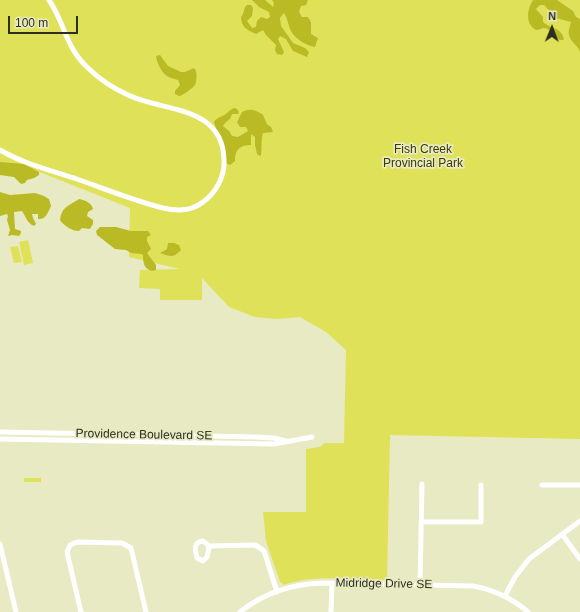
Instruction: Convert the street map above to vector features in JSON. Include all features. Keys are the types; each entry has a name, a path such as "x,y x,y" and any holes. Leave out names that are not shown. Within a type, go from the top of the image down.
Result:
{"street":[{"path":"0,150 17,158 153,205 175,209 189,208 205,201 215,188 223,172 223,150 213,129 193,114 134,98 116,89 88,68 74,52 50,0"},
{"name":"Providence Boulevard SE","path":"0,432 255,437 274,438 287,441"},
{"name":"Providence Boulevard SE","path":"0,439 274,444 312,437"},
{"path":"420,585 422,484"},
{"path":"542,485 580,486"},
{"path":"422,522 480,522 481,486"},
{"path":"505,596 522,567 540,550 580,521"},
{"path":"562,534 580,559"},
{"path":"81,612 67,552 70,545 77,542 122,543 131,548 146,612"},
{"path":"0,544 16,612"},
{"path":"208,546 255,545 260,548 264,551 277,592"},
{"path":"331,612 332,583"},
{"name":"Midridge Drive SE","path":"240,612 256,601 277,592 303,585 332,583 473,586 505,596 528,612"}],"green space":[{"name":"Fish Creek Provincial Park","path":"0,0 580,0 580,439 390,435 387,580 335,578 308,580 284,585 280,582 266,541 263,512 306,512 306,449 320,447 325,443 344,443 346,350 326,332 300,317 277,319 255,317 229,307 202,278 202,300 160,300 160,289 139,288 140,270 180,269 129,257 130,208 27,167 0,162"},
{"path":"28,240 33,263 24,265 19,242"},
{"path":"18,246 22,262 14,263 10,247"},
{"path":"24,478 41,478 41,482 24,482"}],"shaded area":[{"path":"252,0 265,0 273,7 274,3 272,0 308,0 306,5 301,6 299,12 302,17 308,17 311,22 311,34 318,38 315,47 305,44 295,37 284,13 280,18 281,26 293,43 305,48 309,52 307,57 293,51 286,39 280,36 278,39 284,52 282,55 277,54 275,50 276,45 263,30 256,34 245,28 241,17 247,5 251,5 253,8 252,16 247,21 252,28 256,27 257,21 261,17 267,19 270,17 269,12 259,7"},
{"path":"533,0 557,0 573,11 576,17 580,19 580,52 569,35 571,22 556,18 544,5 540,5 536,9 543,17 543,22 561,32 564,39 557,39 549,30 543,28 536,30 532,27 528,12"},
{"path":"160,55 168,66 181,72 194,68 196,70 195,85 180,96 175,94 175,91 180,85 178,80 168,77 161,69 156,56"},
{"path":"234,108 239,112 238,114 232,114 230,119 223,126 232,136 238,137 248,131 246,127 240,127 237,122 242,112 248,110 255,111 263,115 273,132 263,133 260,156 257,154 255,137 251,134 251,145 239,148 236,153 235,161 230,165 226,163 214,122"},
{"path":"0,162 24,164 39,172 39,175 21,184 14,177 0,175"},
{"path":"0,192 10,195 35,193 49,199 51,206 46,215 41,219 38,219 38,214 32,214 36,224 34,226 28,222 22,211 14,212 15,229 21,231 21,233 19,236 8,236 10,230 7,220 8,216 7,214 0,216"},
{"path":"79,199 88,202 91,205 93,209 88,212 87,216 93,220 93,224 90,229 82,228 79,231 68,228 60,220 64,209"},
{"path":"100,227 116,227 131,231 148,231 151,235 147,237 147,241 151,249 147,253 156,265 156,270 152,271 146,267 143,255 131,253 126,250 115,249 97,235 96,231"},
{"path":"168,243 179,245 181,250 172,256 160,253 167,249"}]}
